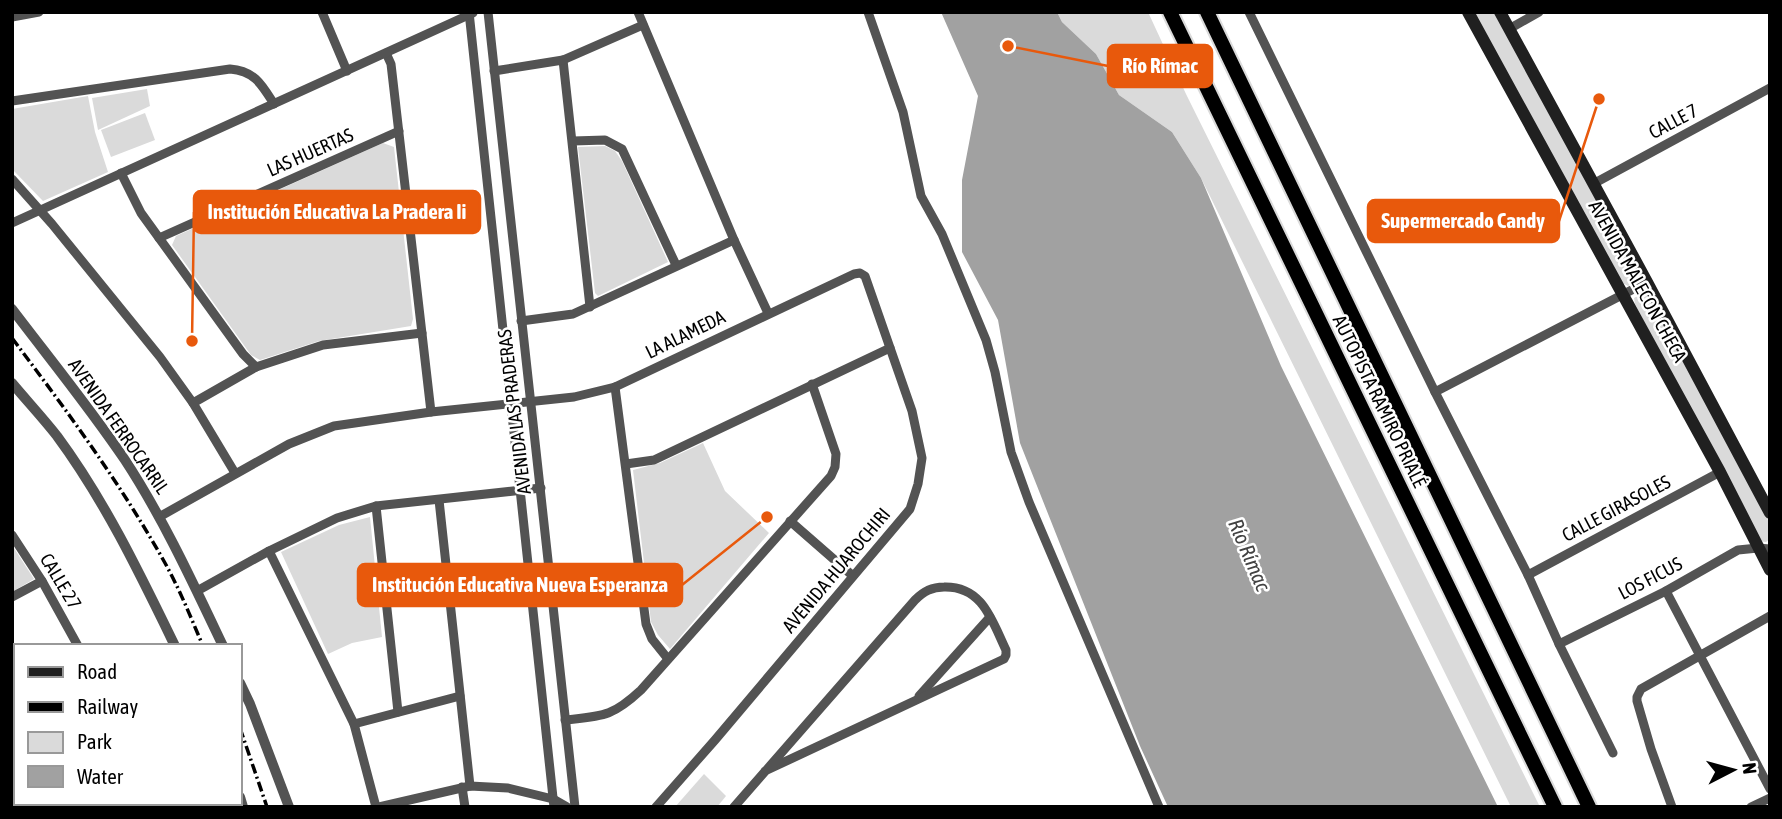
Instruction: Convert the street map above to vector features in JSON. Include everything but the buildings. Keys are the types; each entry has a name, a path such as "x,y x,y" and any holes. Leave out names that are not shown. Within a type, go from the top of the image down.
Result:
{"highway":[{"name":"AUTOPISTA RAMIRO PRIALÉ","path":"1170,12 1555,807"},
{"name":"AUTOPISTA RAMIRO PRIALÉ","path":"1207,12 1589,807"}],"main road":[{"name":"AVENIDA MALECON CHECA","path":"1468,12 1764,548 1770,570"},
{"name":"AVENIDA MALECON CHECA","path":"1500,12 1770,513"}],"street":[{"path":"12,17 39,12"},
{"path":"322,12 347,71"},
{"name":"AVENIDA LAS PRADERAS","path":"488,12 575,807"},
{"path":"638,12 734,240 768,313"},
{"path":"867,12 903,112 921,196 942,234 986,340 1011,452 1029,502 1159,807"},
{"path":"1249,12 1528,575 1613,753"},
{"path":"1509,29 1538,12"},
{"path":"12,223 471,13"},
{"name":"AVENIDA LAS PRADERAS","path":"471,13 554,803"},
{"path":"494,71 563,60 643,25"},
{"path":"386,52 391,64 431,412"},
{"path":"563,60 590,307"},
{"path":"12,101 230,69 250,74 262,85 274,104"},
{"name":"CALLE 7","path":"1593,184 1770,88"},
{"name":"LAS HUERTAS","path":"159,238 399,131"},
{"path":"573,141 606,140 622,149 676,265"},
{"path":"121,173 141,213 243,354 256,367"},
{"path":"12,179 40,209 160,357 193,403 235,473"},
{"path":"521,321 573,314 734,240"},
{"name":"LA ALAMEDA","path":"159,516 289,444 334,426 431,412 574,397 615,387 854,274 865,276"},
{"name":"AVENIDA HUAROCHIRI","path":"656,807 910,509 922,458 912,411 865,276"},
{"path":"1435,392 1647,282"},
{"name":"AVENIDA FERROCARRIL","path":"12,309 125,460 159,516 222,644"},
{"path":"193,403 256,367 323,345 422,333"},
{"path":"626,464 654,460 890,348"},
{"path":"12,383 56,436 88,482 135,563 174,644"},
{"path":"565,720 603,716 622,707 641,690 825,483 835,467 836,454 812,384"},
{"path":"615,387 646,624 652,639 668,659"},
{"name":"CALLE GIRASOLES","path":"1528,575 1720,472"},
{"path":"197,591 269,551 337,518 376,506 541,488"},
{"path":"439,500 460,696 465,807"},
{"path":"376,506 398,712"},
{"path":"790,521 853,576"},
{"name":"CALLE 27","path":"12,535 42,581 77,644"},
{"name":"LOS FICUS","path":"1559,644 1666,591 1738,550 1764,548"},
{"path":"269,551 354,724 377,807 466,786 508,788 567,807"},
{"path":"12,597 42,581"},
{"path":"734,807 765,771 925,591 955,587 979,598 1006,650 1004,659 765,771"},
{"path":"1666,591 1770,789"},
{"path":"1672,807 1637,701 1641,689 1770,616"},
{"path":"915,700 990,617"},
{"path":"242,686 289,807"},
{"path":"354,724 460,696"},
{"path":"1751,807 1770,798"}],"green space":[{"path":"1057,12 1148,12 1186,94 1540,807 1511,807 1201,178 1172,132 1119,95 1096,54 1062,22"},
{"path":"1473,12 1495,12 1637,276 1636,282 1628,286 1621,282"},
{"path":"147,89 150,106 98,130 92,98"},
{"path":"88,96 95,132 108,172 43,201 12,169 12,109"},
{"path":"145,113 155,140 111,157 101,130"},
{"path":"383,143 394,147 413,319 411,326 319,341 260,360 251,355 172,245 176,236"},
{"path":"605,146 615,151 622,161 668,262 598,296 595,293 578,147"},
{"path":"1643,293 1649,296 1770,524 1770,539 1766,542 1758,541 1635,304 1634,298"},
{"path":"703,443 725,491 769,533 670,649 651,622 633,470 660,463"},
{"path":"370,517 382,637 352,643 328,654 281,552 339,525"},
{"path":"12,545 34,579 12,592"},
{"path":"704,774 726,796 717,807 675,807"}],"water":[{"path":"941,12 1057,12 1062,22 1096,54 1119,95 1172,132 1201,178 1281,366 1498,807 1168,807 1140,746 1020,443 998,320 962,252 962,180 978,96"}],"railway":[{"path":"12,338 112,476 170,573 202,644"},
{"path":"242,734 267,807"}],"place":[{"name":"Río Rímac","path":"1008,46"},
{"name":"Supermercado Candy","path":"1599,99"},
{"name":"Institución Educativa La Pradera Ii","path":"192,341"},
{"name":"Institución Educativa Nueva Esperanza","path":"767,517"}]}
